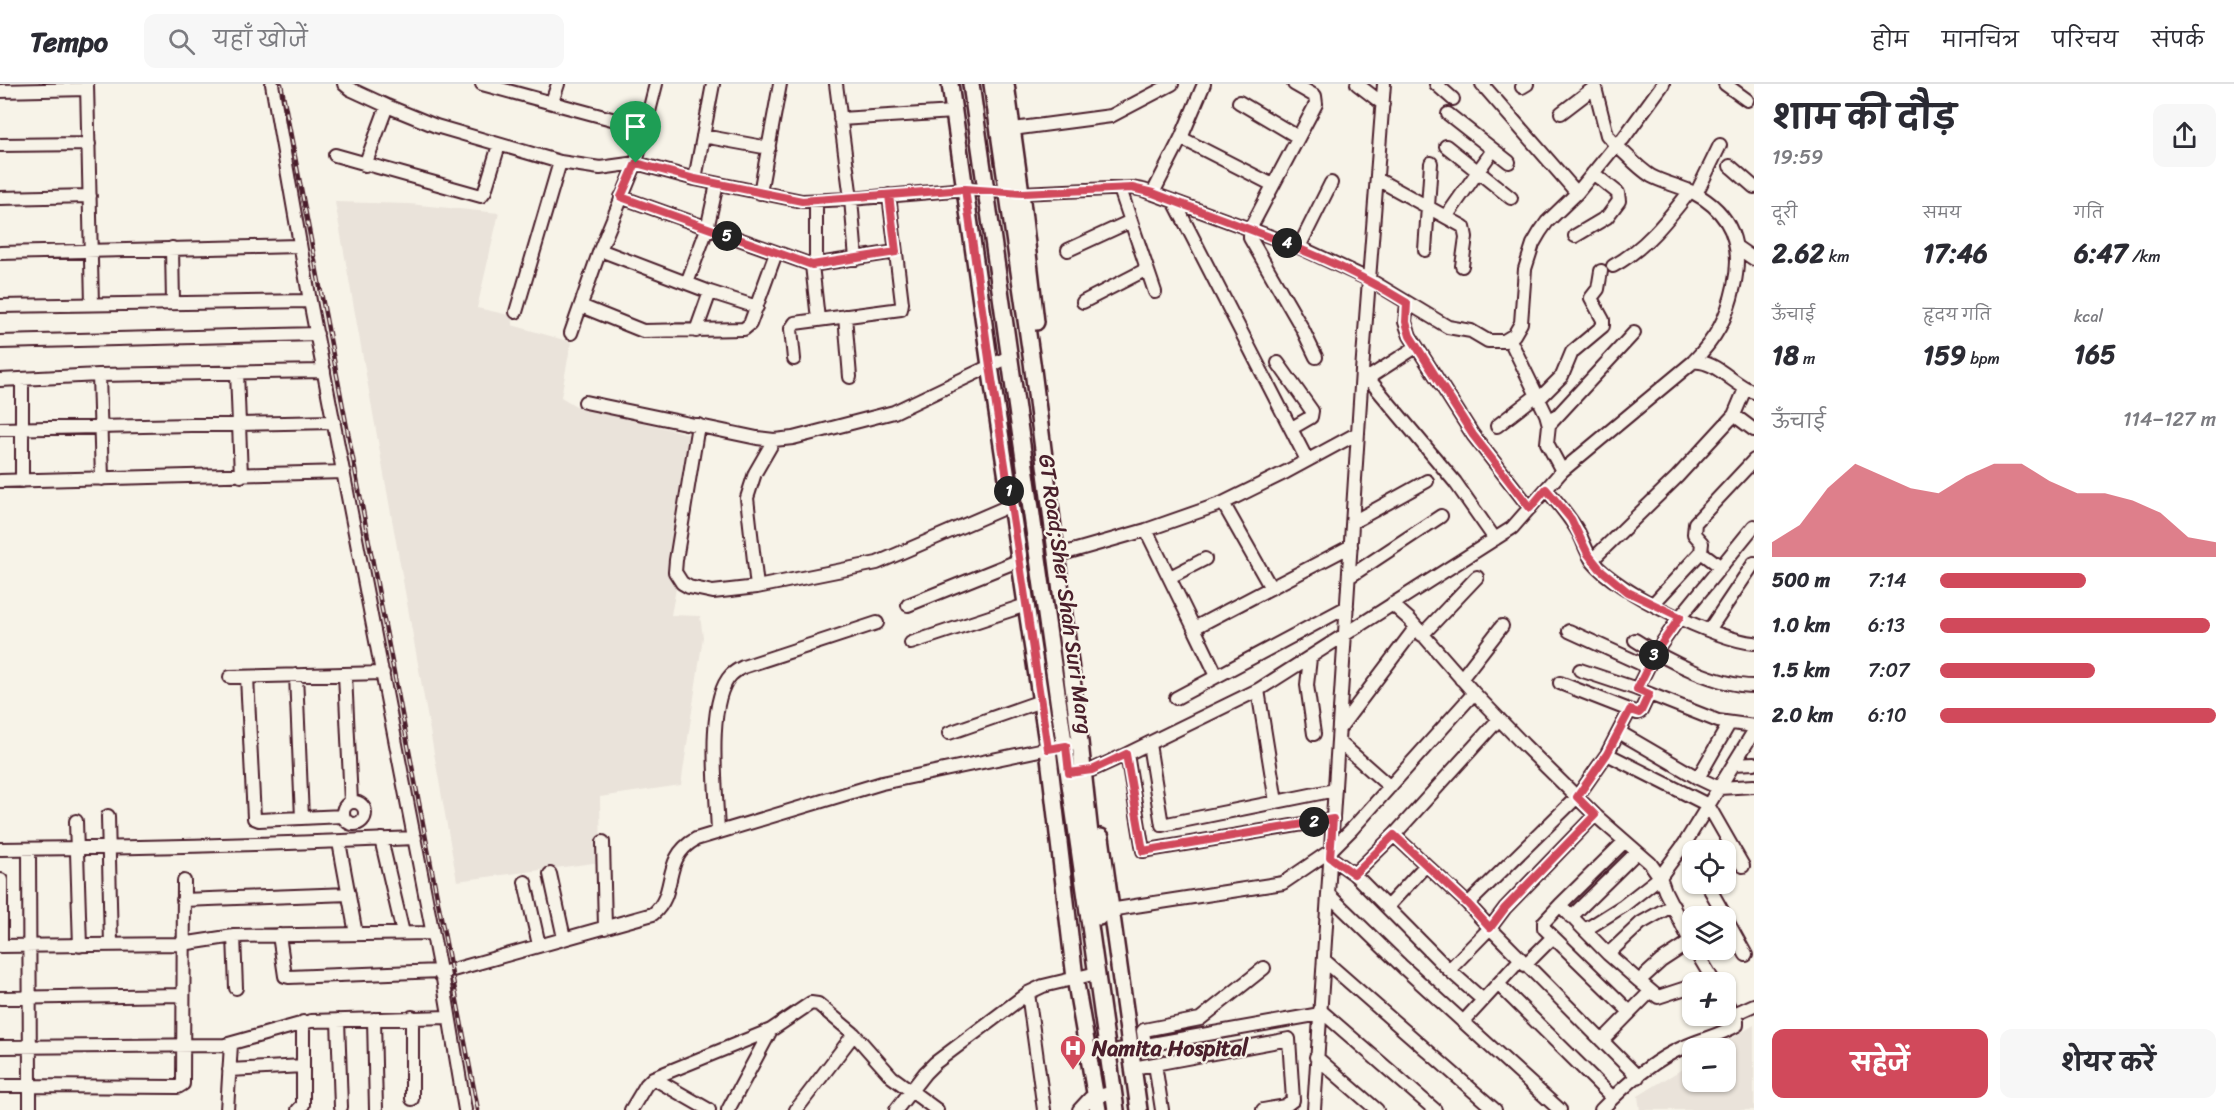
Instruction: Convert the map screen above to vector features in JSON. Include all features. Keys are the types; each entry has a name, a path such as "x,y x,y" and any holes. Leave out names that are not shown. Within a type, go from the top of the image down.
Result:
{"main road":[{"path":"950,84 1048,749 1075,978 1096,1103"},
{"name":"GT Road;Sher Shah Suri Marg","path":"971,84 1009,357 1073,744 1081,772 1104,911 1131,1048 1126,1110"},
{"name":"GT Road;Sher Shah Suri Marg","path":"1003,87 1005,130 1032,362 1059,555 1073,744"},
{"path":"1059,555 1081,772"},
{"name":"GT Road;Sher Shah Suri Marg","path":"1081,772 1097,973 1116,1110"},
{"path":"1131,1048 1139,1110"}],"street":[{"path":"272,84 310,301 415,838 465,1110"},
{"path":"344,84 387,106 436,126 560,162 600,168 636,163 695,179 802,201 965,189 1014,193 1132,188 1153,193 1299,247 1370,280 1448,327 1471,331 1488,341 1504,341 1521,323 1526,269 1533,244 1547,222 1576,193 1623,139 1663,84"},
{"path":"482,84 505,87 645,129"},
{"path":"552,102 558,84"},
{"path":"571,333 600,250 636,163 656,84"},
{"path":"695,179 713,84"},
{"path":"760,193 780,84"},
{"path":"836,84 851,199 856,259"},
{"path":"1005,130 1111,116 1172,84"},
{"path":"1153,193 1181,138 1204,84"},
{"path":"1294,84 1316,96 1316,104 1250,229 1250,238 1302,328 1316,357"},
{"path":"1357,84 1383,104"},
{"path":"1314,1110 1358,433 1365,374 1384,84"},
{"path":"1436,84 1453,99"},
{"path":"1482,84 1576,193"},
{"path":"1725,84 1747,100"},
{"path":"1081,772 1149,744 1258,690 1345,637 1392,604 1512,528 1563,471 1693,362 1711,344 1726,316 1736,279 1738,248 1725,219 1693,193 1651,175 1616,145 1607,135 1594,85 1561,113"},
{"path":"0,91 87,87 92,304"},
{"path":"1239,102 1298,137"},
{"path":"366,165 387,106"},
{"path":"840,119 954,112"},
{"path":"1448,114 1509,162"},
{"path":"703,136 769,148"},
{"path":"1181,138 1273,185"},
{"path":"0,145 89,144"},
{"path":"335,155 481,196 485,191 499,145"},
{"path":"1497,426 1538,397 1562,376 1572,352 1603,326 1603,320 1591,298 1598,289 1606,268 1629,256 1660,229 1693,193 1720,145"},
{"path":"1446,146 1511,198"},
{"path":"1446,217 1493,150"},
{"path":"516,312 560,162"},
{"path":"1425,250 1431,163"},
{"path":"1730,166 1754,187"},
{"path":"1575,236 1607,216 1619,201 1618,193 1593,173"},
{"path":"1377,179 1466,230 1462,266"},
{"path":"1299,247 1331,183"},
{"path":"687,283 706,229 717,184"},
{"path":"1120,189 1155,292"},
{"path":"794,359 792,325 798,322 901,309 889,195"},
{"path":"0,198 90,196"},
{"path":"621,197 706,229 814,265 896,252"},
{"path":"816,201 814,265 818,320"},
{"path":"1174,201 1308,460"},
{"path":"1068,250 1131,221"},
{"path":"0,253 300,246"},
{"path":"1738,248 1754,259"},
{"path":"172,249 173,303"},
{"path":"600,250 710,292 757,307"},
{"path":"581,306 643,331 744,329 750,324 776,253"},
{"path":"1083,302 1148,269"},
{"path":"696,331 710,292"},
{"path":"0,306 310,301"},
{"path":"1407,303 1407,328 1416,347 1473,435 1530,508"},
{"path":"844,316 850,377"},
{"path":"1549,425 1634,333"},
{"path":"0,342 317,334"},
{"path":"1509,338 1549,425 1546,443 1563,471"},
{"path":"1365,374 1416,347"},
{"path":"585,402 774,440 793,438 894,412 1009,357"},
{"path":"1592,560 1677,477 1734,415 1749,390 1706,363 1693,362"},
{"path":"1278,363 1312,411 1311,417 1292,428"},
{"path":"0,380 99,375 324,371"},
{"path":"237,372 241,476"},
{"path":"1365,374 1455,482 1495,539"},
{"path":"99,375 102,479"},
{"path":"22,379 22,480"},
{"path":"1734,415 1754,430"},
{"path":"0,429 240,422 334,422"},
{"path":"699,425 675,573 681,583 699,590 713,592 757,587 877,563 1011,505"},
{"path":"1059,555 1146,530 1223,503 1358,433"},
{"path":"757,587 747,498 755,473 774,440"},
{"path":"1653,604 1701,552 1702,543 1694,534 1695,523 1754,460"},
{"path":"0,481 344,472"},
{"path":"1353,522 1427,481"},
{"path":"1546,489 1571,519 1592,560 1618,585 1709,630 1737,641 1754,643"},
{"path":"1223,503 1271,588"},
{"path":"1349,578 1441,516"},
{"path":"1560,683 1640,712 1648,667 1655,653 1680,617 1754,526"},
{"path":"1146,530 1217,676"},
{"path":"1194,628 1351,546"},
{"path":"1701,552 1721,567"},
{"path":"1170,578 1205,559"},
{"path":"908,605 1020,560"},
{"path":"1709,630 1754,563"},
{"path":"1338,735 1419,631 1477,577"},
{"path":"1392,604 1499,719 1595,815 1650,863 1660,877 1682,924"},
{"path":"911,643 1026,605"},
{"path":"1176,698 1347,607"},
{"path":"718,832 715,722 718,701 731,675 743,667 877,624"},
{"path":"1461,679 1502,626"},
{"path":"1569,631 1648,667"},
{"path":"1635,640 1655,653 1722,682 1739,686 1754,686"},
{"path":"1310,658 1307,685 1314,734"},
{"path":"1580,670 1729,724 1754,726"},
{"path":"230,677 383,673"},
{"path":"345,674 351,802"},
{"path":"296,675 302,818"},
{"path":"247,677 254,818 259,820 343,816 351,824 358,824 364,819 365,811 362,804 351,802 345,806 343,816"},
{"path":"1258,690 1276,802"},
{"path":"1104,911 1283,883 1330,854 1474,693"},
{"path":"949,733 1041,701"},
{"path":"1468,904 1577,797 1607,754 1630,710"},
{"path":"1354,874 1394,835 1499,719"},
{"path":"1698,778 1729,724"},
{"path":"1687,840 1754,731"},
{"path":"1619,732 1719,788 1754,786"},
{"path":"1338,735 1390,787"},
{"path":"279,935 283,969 285,976 289,977 440,974 564,938 644,918 658,910 666,894 674,860 680,850 696,839 882,783 1073,744"},
{"path":"1149,744 1162,825 1335,790"},
{"path":"1126,754 1143,851 1333,819"},
{"path":"1607,754 1708,805 1743,866"},
{"path":"1734,764 1754,764"},
{"path":"1449,970 1595,815"},
{"path":"108,816 111,945"},
{"path":"76,821 80,946"},
{"path":"1394,835 1468,904 1522,963 1638,1077"},
{"path":"0,849 76,849 109,846 339,842 415,838"},
{"path":"381,839 403,933"},
{"path":"339,842 356,934"},
{"path":"603,842 604,928"},
{"path":"1624,842 1544,922 1544,928 1630,1012"},
{"path":"1585,930 1623,906 1660,877 1682,847"},
{"path":"29,849 30,1110"},
{"path":"1571,917 1636,853"},
{"path":"1330,854 1354,874 1449,970 1483,1000"},
{"path":"1387,907 1426,865"},
{"path":"550,874 564,938"},
{"path":"1,880 1,946 183,944 234,936 432,933"},
{"path":"0,1086 181,1086 183,1082 184,880"},
{"path":"525,882 539,945"},
{"path":"183,900 349,894"},
{"path":"1328,894 1560,1110"},
{"path":"1560,905 1608,954 1650,992 1658,997 1682,989"},
{"path":"1608,954 1641,923 1673,905"},
{"path":"234,936 236,988"},
{"path":"1463,1022 1498,984 1553,937"},
{"path":"1736,937 1746,955"},
{"path":"1639,981 1661,961 1682,950"},
{"path":"1324,960 1495,1110"},
{"path":"1131,1048 1144,1030 1200,1019 1264,968"},
{"path":"896,1110 935,1063 1028,993 1043,986 1097,973"},
{"path":"1498,984 1613,1098"},
{"path":"1602,1041 1650,992"},
{"path":"1028,993 1044,1110"},
{"path":"0,998 183,995"},
{"path":"631,1110 646,1085 653,1078 771,1030 807,1004 815,1003 854,1034 886,1072 937,1110"},
{"path":"1736,1013 1754,1005"},
{"path":"1131,1048 1320,1012"},
{"path":"1320,1012 1435,1110"},
{"path":"412,1017 412,1099"},
{"path":"0,1047 231,1044 303,1022 448,1017"},
{"path":"374,1019 376,1110"},
{"path":"338,1020 341,1107"},
{"path":"298,1110 303,1105 303,1022"},
{"path":"1190,1022 1192,1037"},
{"path":"1601,1110 1638,1077 1673,1052 1734,1026"},
{"path":"728,1110 771,1030"},
{"path":"796,1110 854,1034"},
{"path":"1133,1068 1289,1039 1293,1100 1285,1106 1263,1110"},
{"path":"227,1110 231,1044"},
{"path":"1316,1057 1377,1110"},
{"path":"1155,1064 1162,1110"},
{"path":"229,1070 303,1066"},
{"path":"653,1078 709,1110"},
{"path":"1079,1110 1085,1102 1096,1103 1114,1092"}],"shaded area":[{"path":"335,202 409,204 499,213 477,308 514,316 512,325 571,342 561,397 576,406 705,438 671,615 700,616 703,637 681,785 600,797 601,862 457,881"},
{"path":"1754,1025 1754,1110 1640,1110 1638,1096 1682,1069 1682,1092 1736,1092 1736,1038 1732,1038"}],"railway":[{"path":"281,84 478,1110"}],"place":[{"name":"Namita Hospital","path":"1073,1071"}],"route":[{"path":"636,163 621,197 812,265 896,252 889,195 965,189 1022,193 1132,188 1153,193 1299,247 1370,280 1407,303 1406,322 1410,336 1473,435 1530,508 1546,489 1571,519 1588,554 1607,577 1628,592 1680,617 1655,653 1637,689 1649,694 1641,711 1639,713 1630,710 1607,754 1577,797 1595,815 1505,908 1490,928 1468,904 1394,835 1354,874 1330,857 1333,819 1143,851 1126,754 1092,770 1069,773 1066,746 1048,749 965,189 889,195 851,199 809,202 695,179 636,163"}]}
